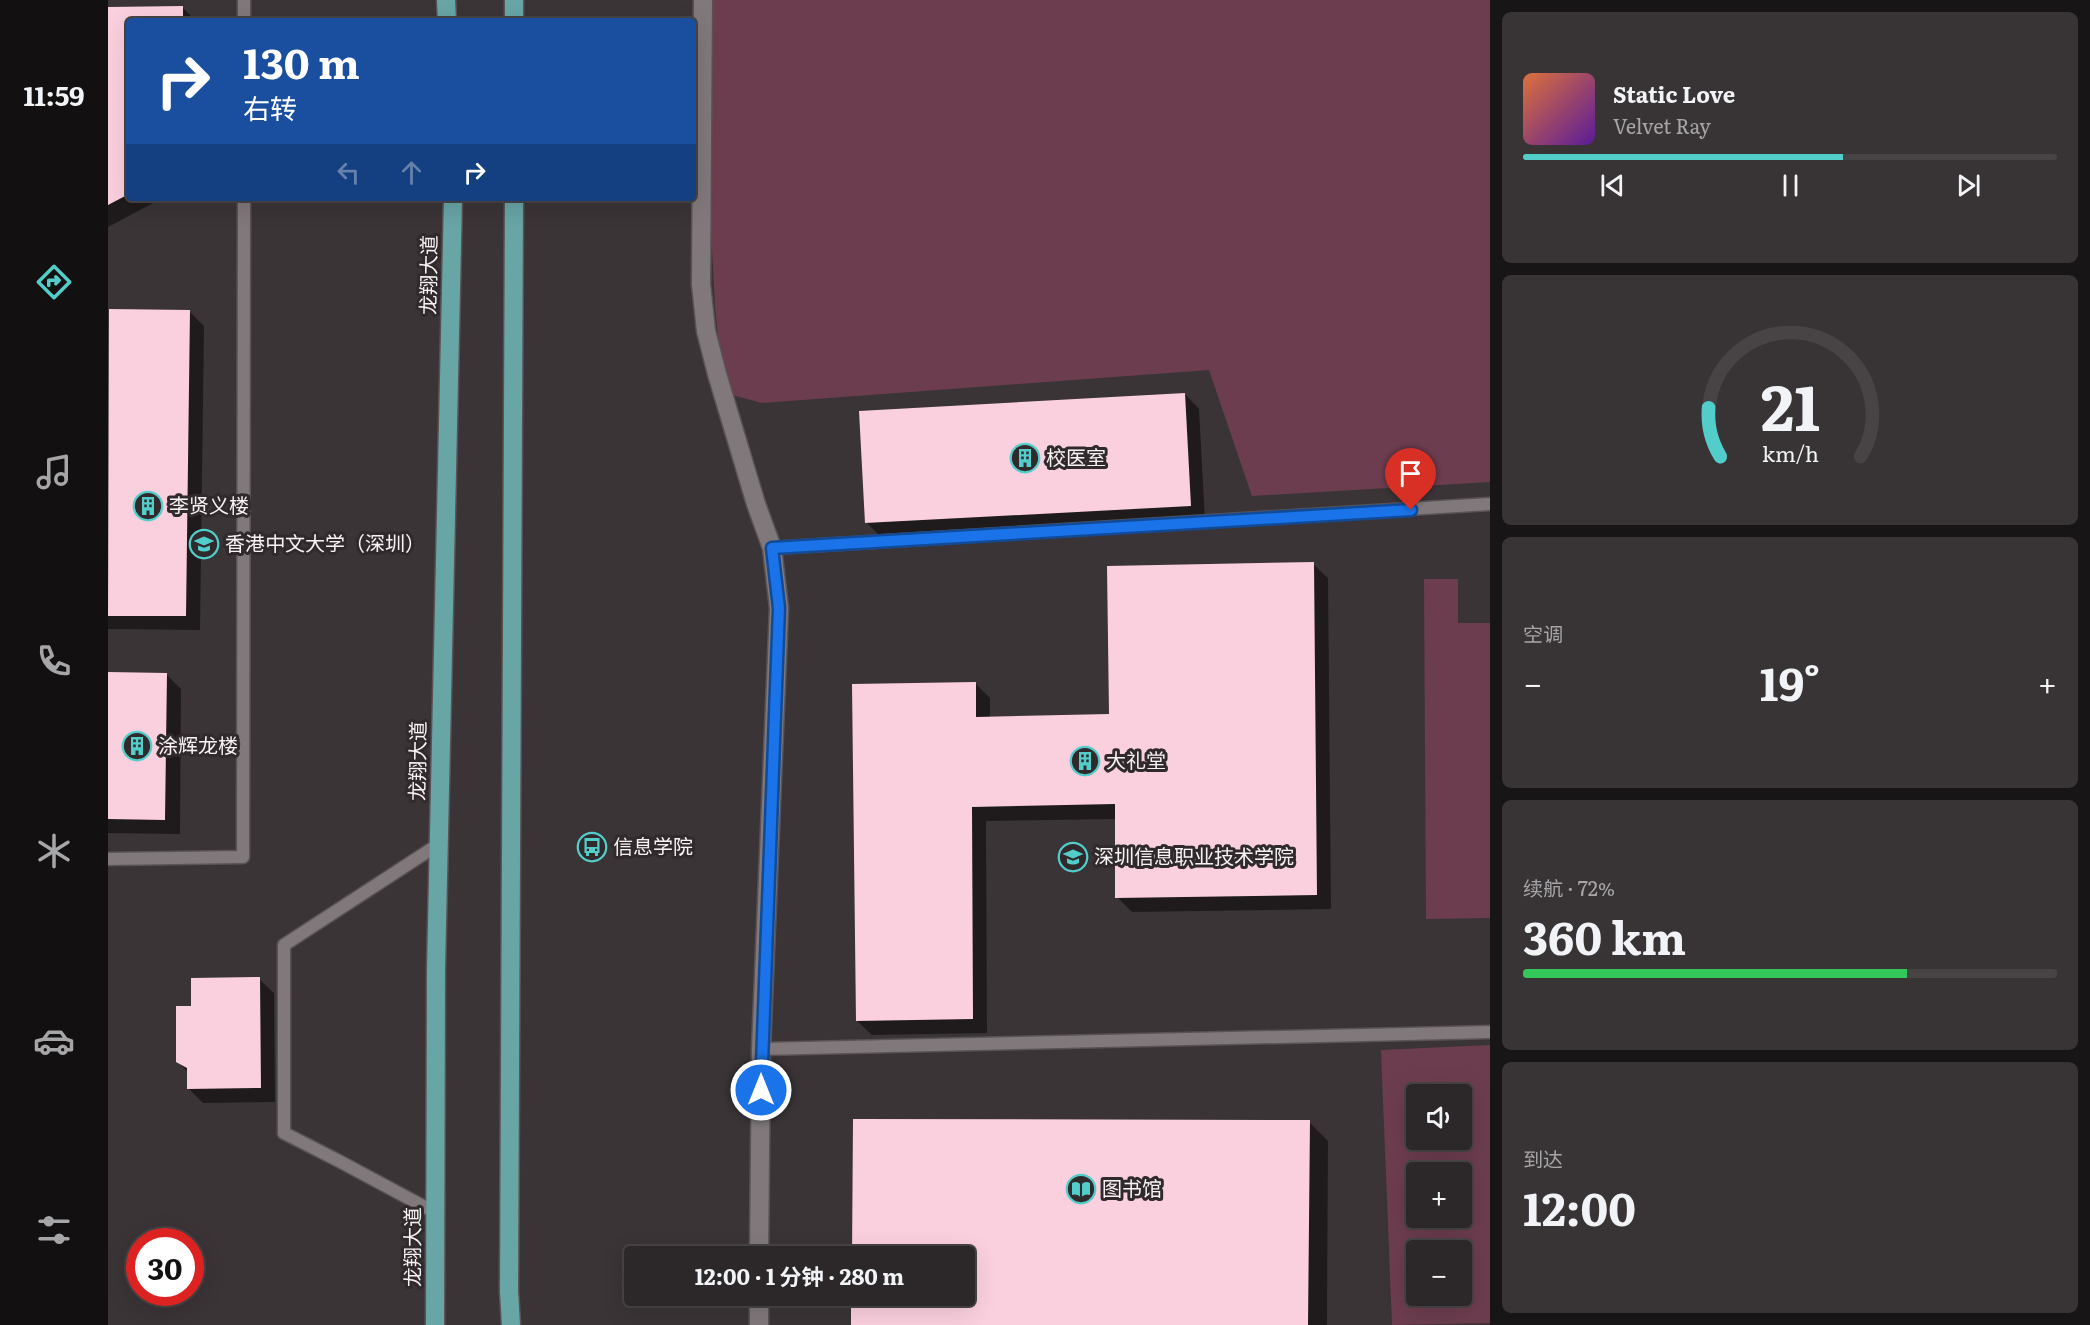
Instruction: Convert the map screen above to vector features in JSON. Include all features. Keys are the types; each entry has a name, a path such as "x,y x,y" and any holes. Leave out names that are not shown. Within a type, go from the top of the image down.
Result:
{"main road":[{"path":"446,0 447,18"},
{"path":"514,0 514,18"},
{"name":"龙翔大道","path":"435,1325 436,970 453,201"},
{"path":"512,1325 509,1291 513,201"}],"street":[{"path":"703,0 701,284 706,331 743,461 772,548 779,608 761,1049 759,1246"},
{"path":"759,1306 759,1325"}],"lane":[{"path":"244,0 244,18"},
{"path":"108,859 243,857 244,201"},
{"path":"772,548 1490,504"},
{"path":"436,1213 284,1133 284,945 439,844"},
{"path":"761,1049 1490,1032"}],"shaded area":[{"path":"710,0 1490,0 1490,482 1252,496 1209,370 762,403 732,395 721,365 715,307 708,169"},
{"path":"1424,579 1458,579 1458,623 1490,623 1490,918 1426,919"},
{"path":"1490,1045 1490,1323 1392,1325 1381,1050"}],"building":[{"path":"183,6 183,18 126,18 126,196 108,205 108,7"},
{"name":"李贤义楼","path":"109,309 190,310 186,616 108,616"},
{"name":"校医室","path":"1185,393 1191,506 865,523 859,411"},
{"name":"大礼堂","path":"1314,562 1317,895 1115,898 1115,804 972,807 973,1019 856,1021 852,684 976,682 976,717 1109,714 1107,566"},
{"name":"涂辉龙楼","path":"108,672 167,673 165,820 108,819"},
{"path":"260,977 261,1088 187,1089 187,1068 176,1062 176,1006 191,1006 191,978"},
{"name":"图书馆","path":"853,1119 1310,1120 1308,1325 851,1325 851,1306 975,1306 975,1246 852,1246"}],"place":[{"name":"校医室","path":"1025,458"},
{"name":"李贤义楼","path":"148,506"},
{"name":"香港中文大学（深圳）","path":"204,544"},
{"name":"涂辉龙楼","path":"137,746"},
{"name":"大礼堂","path":"1085,761"},
{"name":"信息学院","path":"592,847"},
{"name":"深圳信息职业技术学院","path":"1073,857"},
{"name":"图书馆","path":"1081,1189"}],"route":[{"path":"761,1090 779,608 772,548 1411,510"}]}
